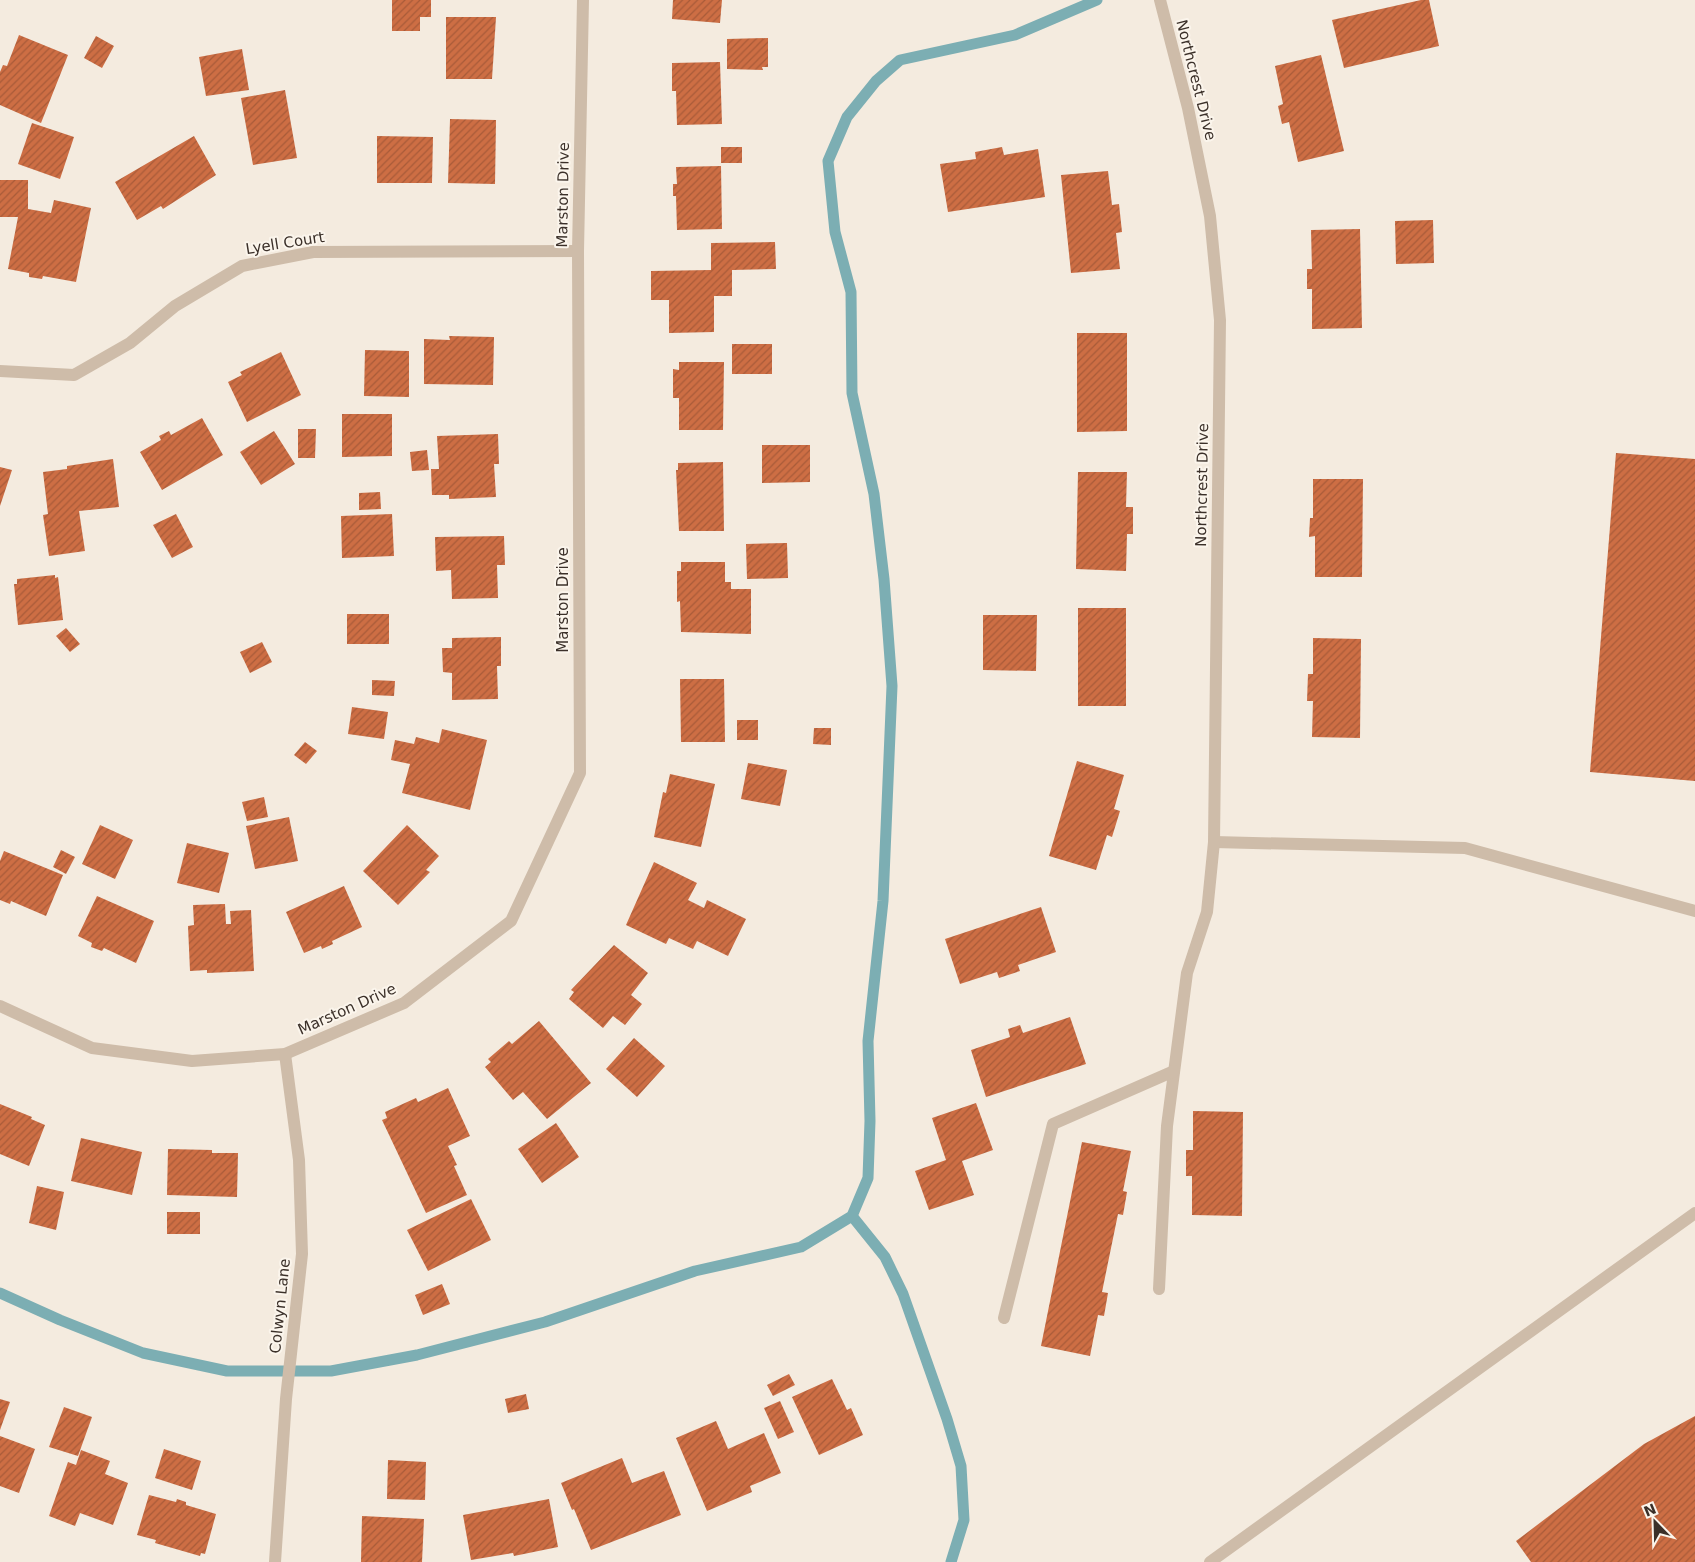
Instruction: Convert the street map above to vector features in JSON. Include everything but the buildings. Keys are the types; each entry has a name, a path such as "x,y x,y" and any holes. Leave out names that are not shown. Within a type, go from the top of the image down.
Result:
{"street":[{"name":"Marston Drive","path":"0,1006 92,1048 192,1061 285,1054 404,1003 511,921 580,774 578,252 583,0"},
{"name":"Northcrest Drive","path":"1159,1289 1167,1126 1186,973 1207,912 1214,842 1220,320 1210,216 1188,108 1161,3"},
{"name":"Lyell Court","path":"0,371 74,375 130,343 175,306 242,266 313,252 578,252"},
{"path":"1214,842 1465,848 1695,911"},
{"name":"Colwyn Lane","path":"274,1562 286,1399 302,1254 299,1160 285,1054"},
{"path":"1004,1318 1053,1124 1174,1071"},
{"path":"1210,1562 1695,1213"}],"waterway":[{"path":"0,1293 60,1320 143,1353 227,1371 331,1371 417,1355 545,1322 695,1271 801,1247 852,1216 868,1178 870,1121 868,1041 883,901 892,686 884,579 874,494 852,393 851,292 835,232 828,161 847,117 876,81 900,60 1015,35 1097,0"},
{"path":"852,1216 885,1257 903,1294 947,1419 961,1466 964,1520 951,1562"}]}
